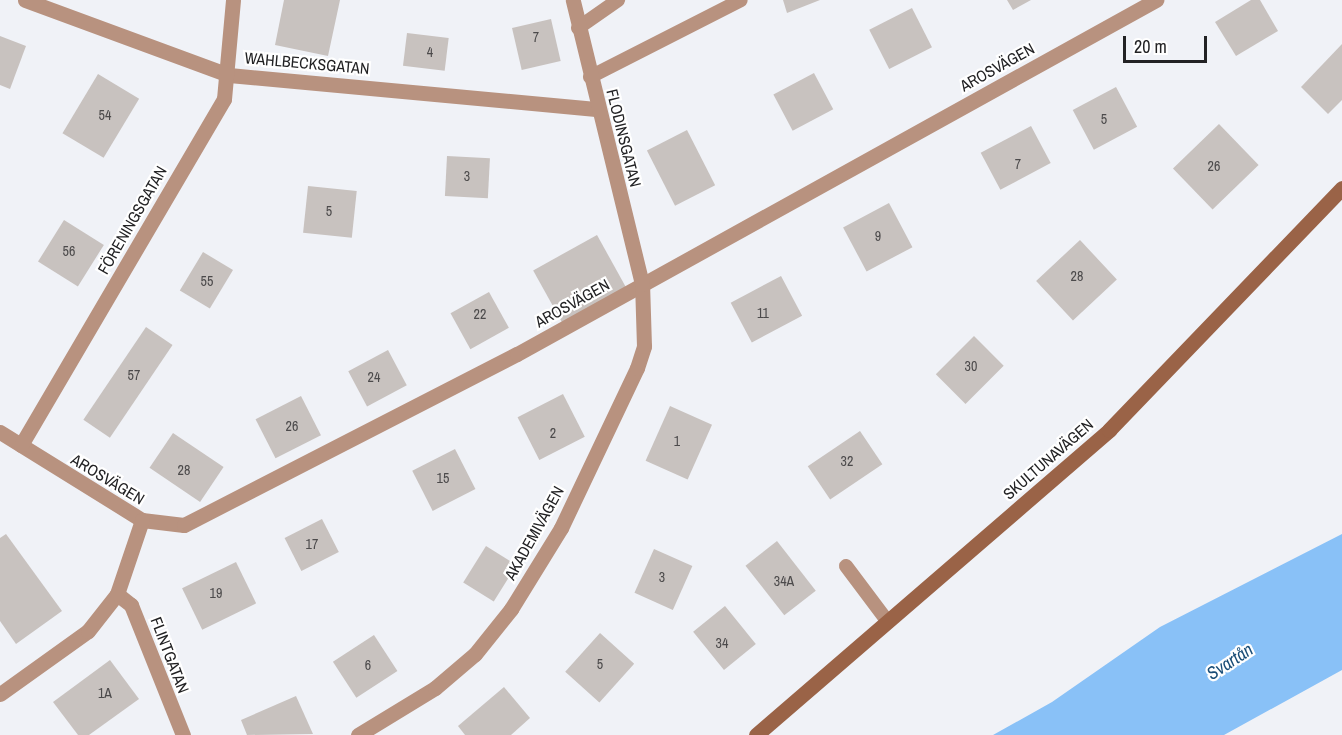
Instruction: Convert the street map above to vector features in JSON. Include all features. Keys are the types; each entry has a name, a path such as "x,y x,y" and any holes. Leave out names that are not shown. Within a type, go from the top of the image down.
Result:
{"street":[{"name":"WAHLBECKSGATAN","path":"25,0 229,75 598,110"},
{"name":"FÖRENINGSGATAN","path":"21,445 224,99 229,75 233,0"},
{"name":"FLODINSGATAN","path":"573,0 642,284"},
{"name":"AROSVÄGEN","path":"0,432 142,520 184,525 517,354 1156,0"},
{"name":"SKULTUNAVÄGEN","path":"756,735 1109,430 1342,188"},
{"name":"AKADEMIVÄGEN","path":"358,735 435,688 476,654 511,609 561,528 637,368 645,325 642,284"},
{"path":"0,694 88,631 117,594 142,520"},
{"name":"FLINTGATAN","path":"117,594 131,605 183,735"}],"lane":[{"path":"578,28 618,0"},
{"path":"590,77 741,0"},
{"path":"846,566 888,622"}],"water":[{"name":"Svartån","path":"1342,534 1342,670 1224,735 993,735 1052,702 1160,627"}],"building":[{"path":"284,0 340,0 328,56 275,45"},
{"path":"783,0 820,0 787,13"},
{"path":"1007,0 1031,0 1013,10"},
{"path":"1251,0 1260,0 1278,31 1236,56 1215,22"},
{"path":"912,8 932,47 889,69 869,30"},
{"path":"551,19 561,61 522,70 512,28"},
{"path":"407,33 449,38 445,71 403,66"},
{"path":"0,36 26,46 10,89 0,85"},
{"path":"1342,44 1342,100 1328,114 1301,87"},
{"path":"814,73 833,109 793,131 773,95"},
{"path":"98,74 139,99 104,158 62,133"},
{"path":"1116,87 1137,127 1094,150 1073,110"},
{"path":"1219,124 1259,165 1213,209 1173,168"},
{"path":"1031,126 1051,163 1000,190 981,153"},
{"path":"687,130 715,185 675,206 647,150"},
{"path":"447,156 490,158 488,198 445,196"},
{"path":"308,186 357,191 352,238 303,233"},
{"path":"889,203 912,247 867,272 843,227"},
{"path":"64,220 104,245 78,286 38,262"},
{"path":"597,235 626,287 562,323 533,270"},
{"path":"1080,240 1117,279 1073,320 1036,281"},
{"path":"203,252 233,270 210,309 180,291"},
{"path":"781,276 802,316 752,342 731,303"},
{"path":"489,292 509,328 470,349 451,313"},
{"path":"146,327 173,345 110,438 83,420"},
{"path":"974,336 1004,366 966,404 936,374"},
{"path":"388,350 407,385 367,406 348,371"},
{"path":"563,394 585,437 539,460 518,417"},
{"path":"301,396 321,435 276,458 256,419"},
{"path":"670,406 712,425 688,480 646,461"},
{"path":"860,431 882,464 830,499 808,466"},
{"path":"173,433 224,467 200,502 150,468"},
{"path":"455,449 475,489 433,511 412,471"},
{"path":"322,519 339,552 301,571 285,538"},
{"path":"6,534 62,611 16,644 0,621 0,538"},
{"path":"777,541 816,591 784,615 745,566"},
{"path":"486,546 517,565 494,602 463,582"},
{"path":"654,549 692,566 673,610 634,593"},
{"path":"236,562 256,603 202,630 182,588"},
{"path":"725,606 756,644 724,670 693,632"},
{"path":"600,633 634,664 599,702 565,672"},
{"path":"374,635 397,671 356,698 333,662"},
{"path":"110,660 139,699 89,735 78,735 53,702"},
{"path":"504,687 530,718 511,735 465,735 458,726"},
{"path":"296,696 313,734 247,735 241,720"}]}
